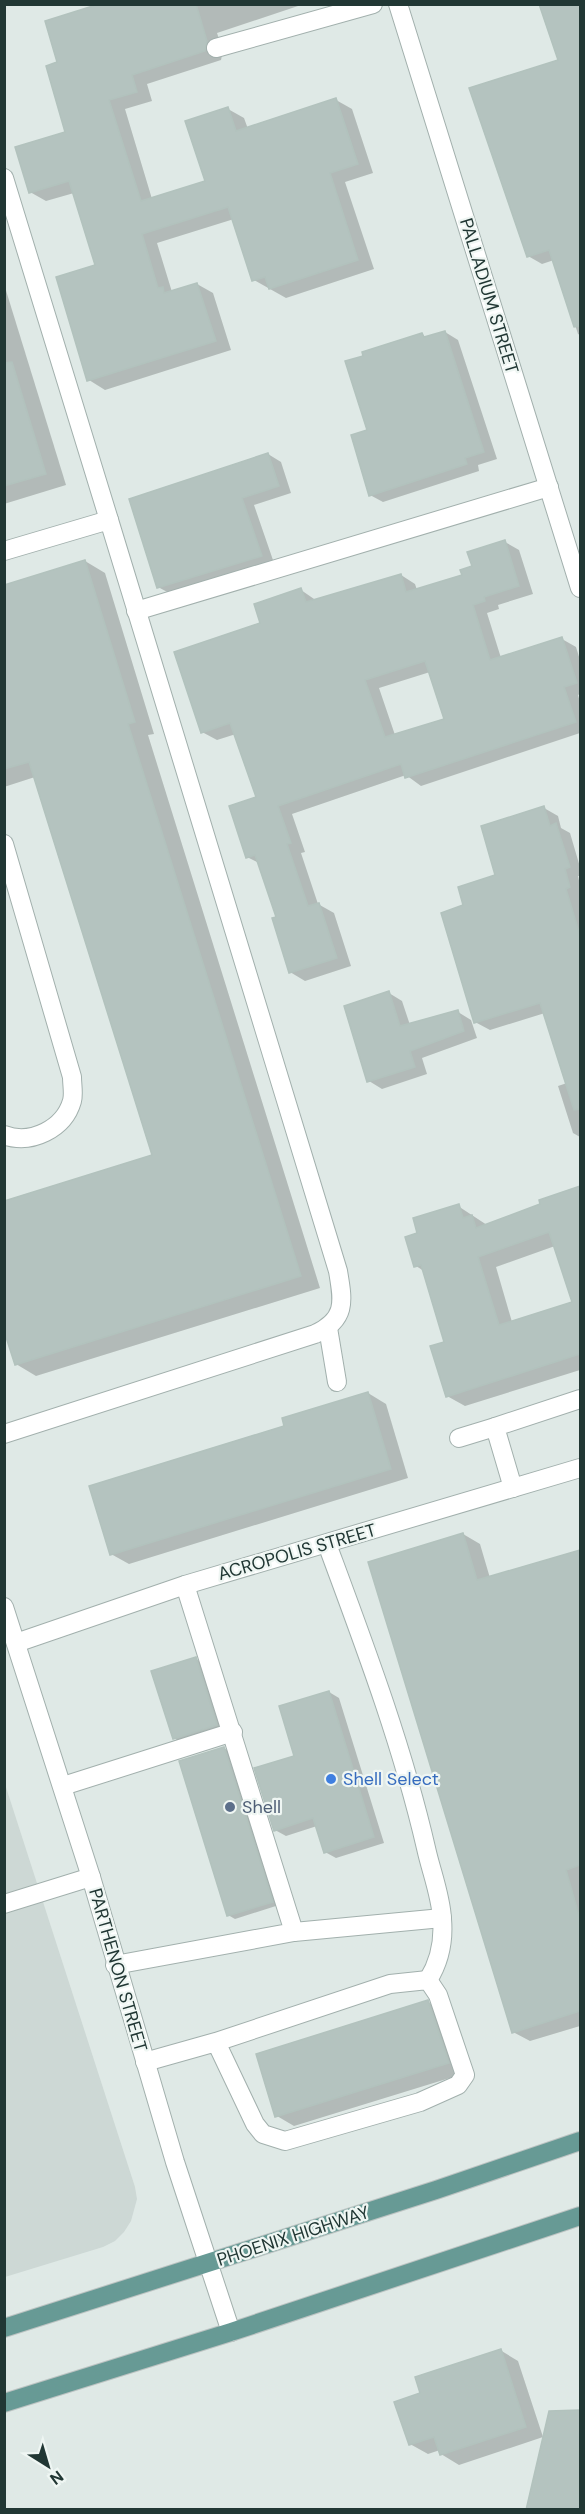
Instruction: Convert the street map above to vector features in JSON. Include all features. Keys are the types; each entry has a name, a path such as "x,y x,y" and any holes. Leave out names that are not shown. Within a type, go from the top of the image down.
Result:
{"main road":[{"name":"PHOENIX HIGHWAY","path":"4,2328 579,2146"},
{"path":"4,2403 231,2332 580,2216"}],"street":[{"path":"216,48 373,4"},
{"name":"PALLADIUM STREET","path":"398,4 580,588"},
{"path":"4,178 338,1271 343,1304 337,1317 328,1328 315,1334 4,1434"},
{"path":"136,611 549,487"},
{"path":"4,551 109,520"},
{"path":"4,844 72,1077 73,1099 59,1126 36,1136 17,1140 4,1135"},
{"path":"328,1328 337,1382"},
{"path":"459,1438 580,1400"},
{"path":"495,1427 513,1488"},
{"name":"ACROPOLIS STREET","path":"16,1643 185,1585 580,1468"},
{"path":"327,1544 382,1695 413,1792 442,1918 441,1952 428,1980"},
{"path":"185,1585 294,1932"},
{"name":"PARTHENON STREET","path":"4,1607 63,1786 175,2162 231,2332"},
{"path":"63,1786 233,1732"},
{"path":"4,1904 91,1877"},
{"path":"115,1965 294,1932 442,1918"},
{"path":"145,2062 216,2042 390,1984 428,1980"},
{"path":"216,2042 255,2124 263,2133 285,2141 420,2102 458,2085 465,2074 438,1995 428,1980"}],"shaded area":[{"path":"4,1781 137,2199 131,2221 115,2241 103,2247 5,2277"}],"building":[{"path":"99,4 196,4 207,41 205,51 132,75 137,92 109,100 141,201 205,181 185,121 228,107 236,131 336,98 358,164 330,173 358,260 269,289 265,277 252,281 228,207 142,234 158,288 163,287 164,293 197,283 216,341 87,381 56,277 95,265 69,181 29,193 15,147 65,132 46,66 57,62 45,21"},
{"path":"539,4 580,4 580,326 574,327 549,250 527,257 469,88 558,60"},
{"path":"445,331 484,452 465,458 467,464 369,496 351,435 367,430 345,361 363,356 362,352 422,333 424,337"},
{"path":"12,362 46,474 4,486 4,363"},
{"path":"268,453 279,486 242,498 262,556 157,588 129,499"},
{"path":"505,540 519,586 484,597 485,601 473,605 490,660 562,637 577,683 564,687 576,722 405,778 401,764 278,806 291,843 287,844 308,906 319,903 337,958 289,973 272,918 276,917 255,855 246,858 229,806 256,797 230,723 201,733 174,652 260,623 254,604 301,588 306,602 401,574 406,592 462,575 460,570 472,566 467,552","holes":["425,661 444,719 385,737 365,680"]},
{"path":"85,560 135,722 128,724 301,1276 15,1365 4,1331 4,1201 152,1155 29,762 4,769 4,585"},
{"path":"544,806 550,826 556,823 570,867 565,869 570,887 566,889 580,935 580,1109 574,1110 540,1003 474,1023 441,913 463,905 458,887 495,875 481,826"},
{"path":"389,991 400,1026 458,1010 464,1031 410,1051 415,1067 367,1082 344,1006"},
{"path":"580,1186 580,1354 446,1397 430,1346 444,1342 421,1265 414,1267 405,1237 417,1233 413,1218 459,1204 463,1218 472,1215 476,1228 540,1204 539,1200","holes":["549,1232 572,1302 499,1325 478,1257"]},
{"path":"368,1392 391,1469 110,1555 89,1486 284,1426 282,1418"},
{"path":"463,1533 477,1580 580,1550 580,1865 566,1870 580,1919 580,2011 512,2033 368,1562"},
{"path":"196,1657 217,1725 173,1739 151,1671"},
{"path":"329,1691 374,1837 324,1853 313,1818 274,1831 254,1768 294,1756 279,1706"},
{"path":"224,1747 273,1902 227,1916 179,1761"},
{"path":"428,2000 449,2063 275,2117 256,2054"},
{"path":"501,2349 526,2427 440,2455 434,2437 409,2445 394,2402 420,2393 415,2377"},
{"path":"580,2410 580,2510 526,2510 549,2411"}],"place":[{"name":"Shell Select","path":"331,1779"},
{"name":"Shell","path":"230,1807"}]}
